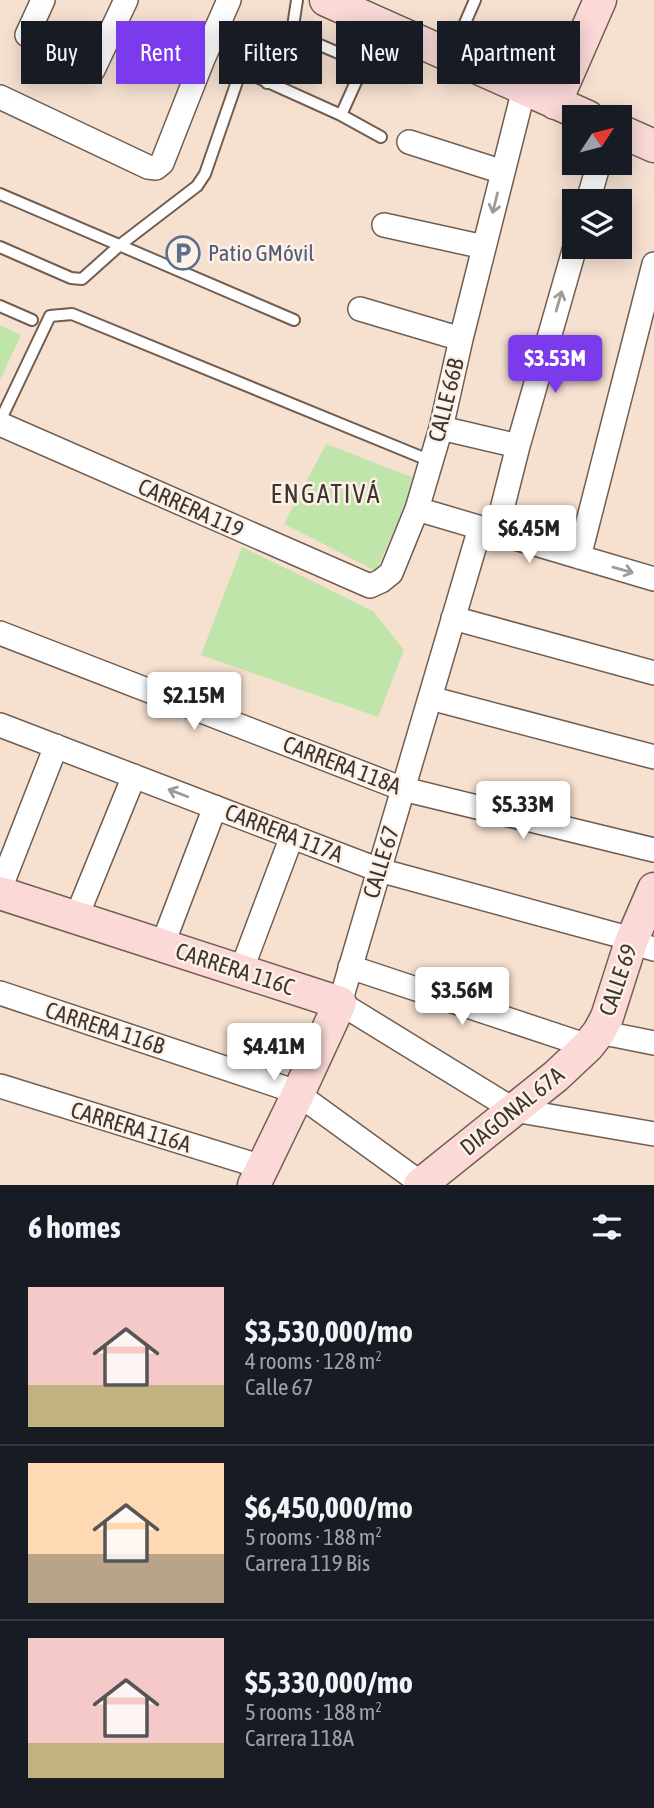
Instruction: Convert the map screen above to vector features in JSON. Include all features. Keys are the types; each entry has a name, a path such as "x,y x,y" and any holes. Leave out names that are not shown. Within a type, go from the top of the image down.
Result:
{"street":[{"path":"33,21 43,0"},
{"path":"102,50 125,0"},
{"path":"0,97 148,167 156,168 162,163 229,0"},
{"path":"326,0 372,21"},
{"path":"555,103 600,0"},
{"path":"513,84 562,106"},
{"name":"CALLE 66B","path":"381,581 391,573 417,509 441,428 524,89"},
{"path":"632,136 654,146"},
{"path":"409,142 503,172"},
{"path":"384,225 484,247"},
{"name":"CALLE 67","path":"258,1176 340,1003 453,618 518,446 572,259"},
{"path":"579,557 654,264"},
{"path":"360,309 461,339"},
{"name":"CARRERA 119","path":"0,423 370,586 381,581"},
{"path":"441,428 518,446"},
{"path":"417,509 654,579"},
{"path":"453,618 654,673"},
{"name":"CARRERA 118A","path":"0,633 403,789 654,850"},
{"path":"430,698 654,757"},
{"name":"CARRERA 117A","path":"0,725 379,870 617,935 642,945"},
{"path":"0,891 55,746"},
{"path":"76,918 134,776"},
{"path":"162,946 215,807"},
{"path":"241,971 292,836"},
{"name":"CALLE 69","path":"593,1039 607,1017 642,945 654,889"},
{"name":"CARRERA 116C","path":"0,891 340,1003 514,1110 654,1134"},
{"path":"350,967 593,1039 654,1043"},
{"name":"CARRERA 116B","path":"0,993 298,1094 423,1185"},
{"name":"DIAGONAL 67A","path":"423,1185 556,1076 593,1039"},
{"name":"CARRERA 116A","path":"0,1086 258,1176"}],"lane":[{"path":"294,21 297,0"},
{"path":"466,21 475,0"},
{"path":"0,247 71,278 82,279 120,245 197,186 205,174 236,84"},
{"path":"269,84 341,115 381,137"},
{"path":"341,115 355,84"},
{"path":"0,194 294,320"},
{"path":"0,306 32,320"},
{"path":"0,423 50,316 72,314 421,457"}],"green space":[{"path":"0,325 21,335 0,380"},
{"path":"326,444 417,479 376,571 284,524"},
{"path":"242,547 373,611 404,650 378,717 201,655"}],"place":[{"name":"Patio GMóvil","path":"183,253"}],"district":[{"name":"ENGATIVÁ","path":"326,494"}]}
